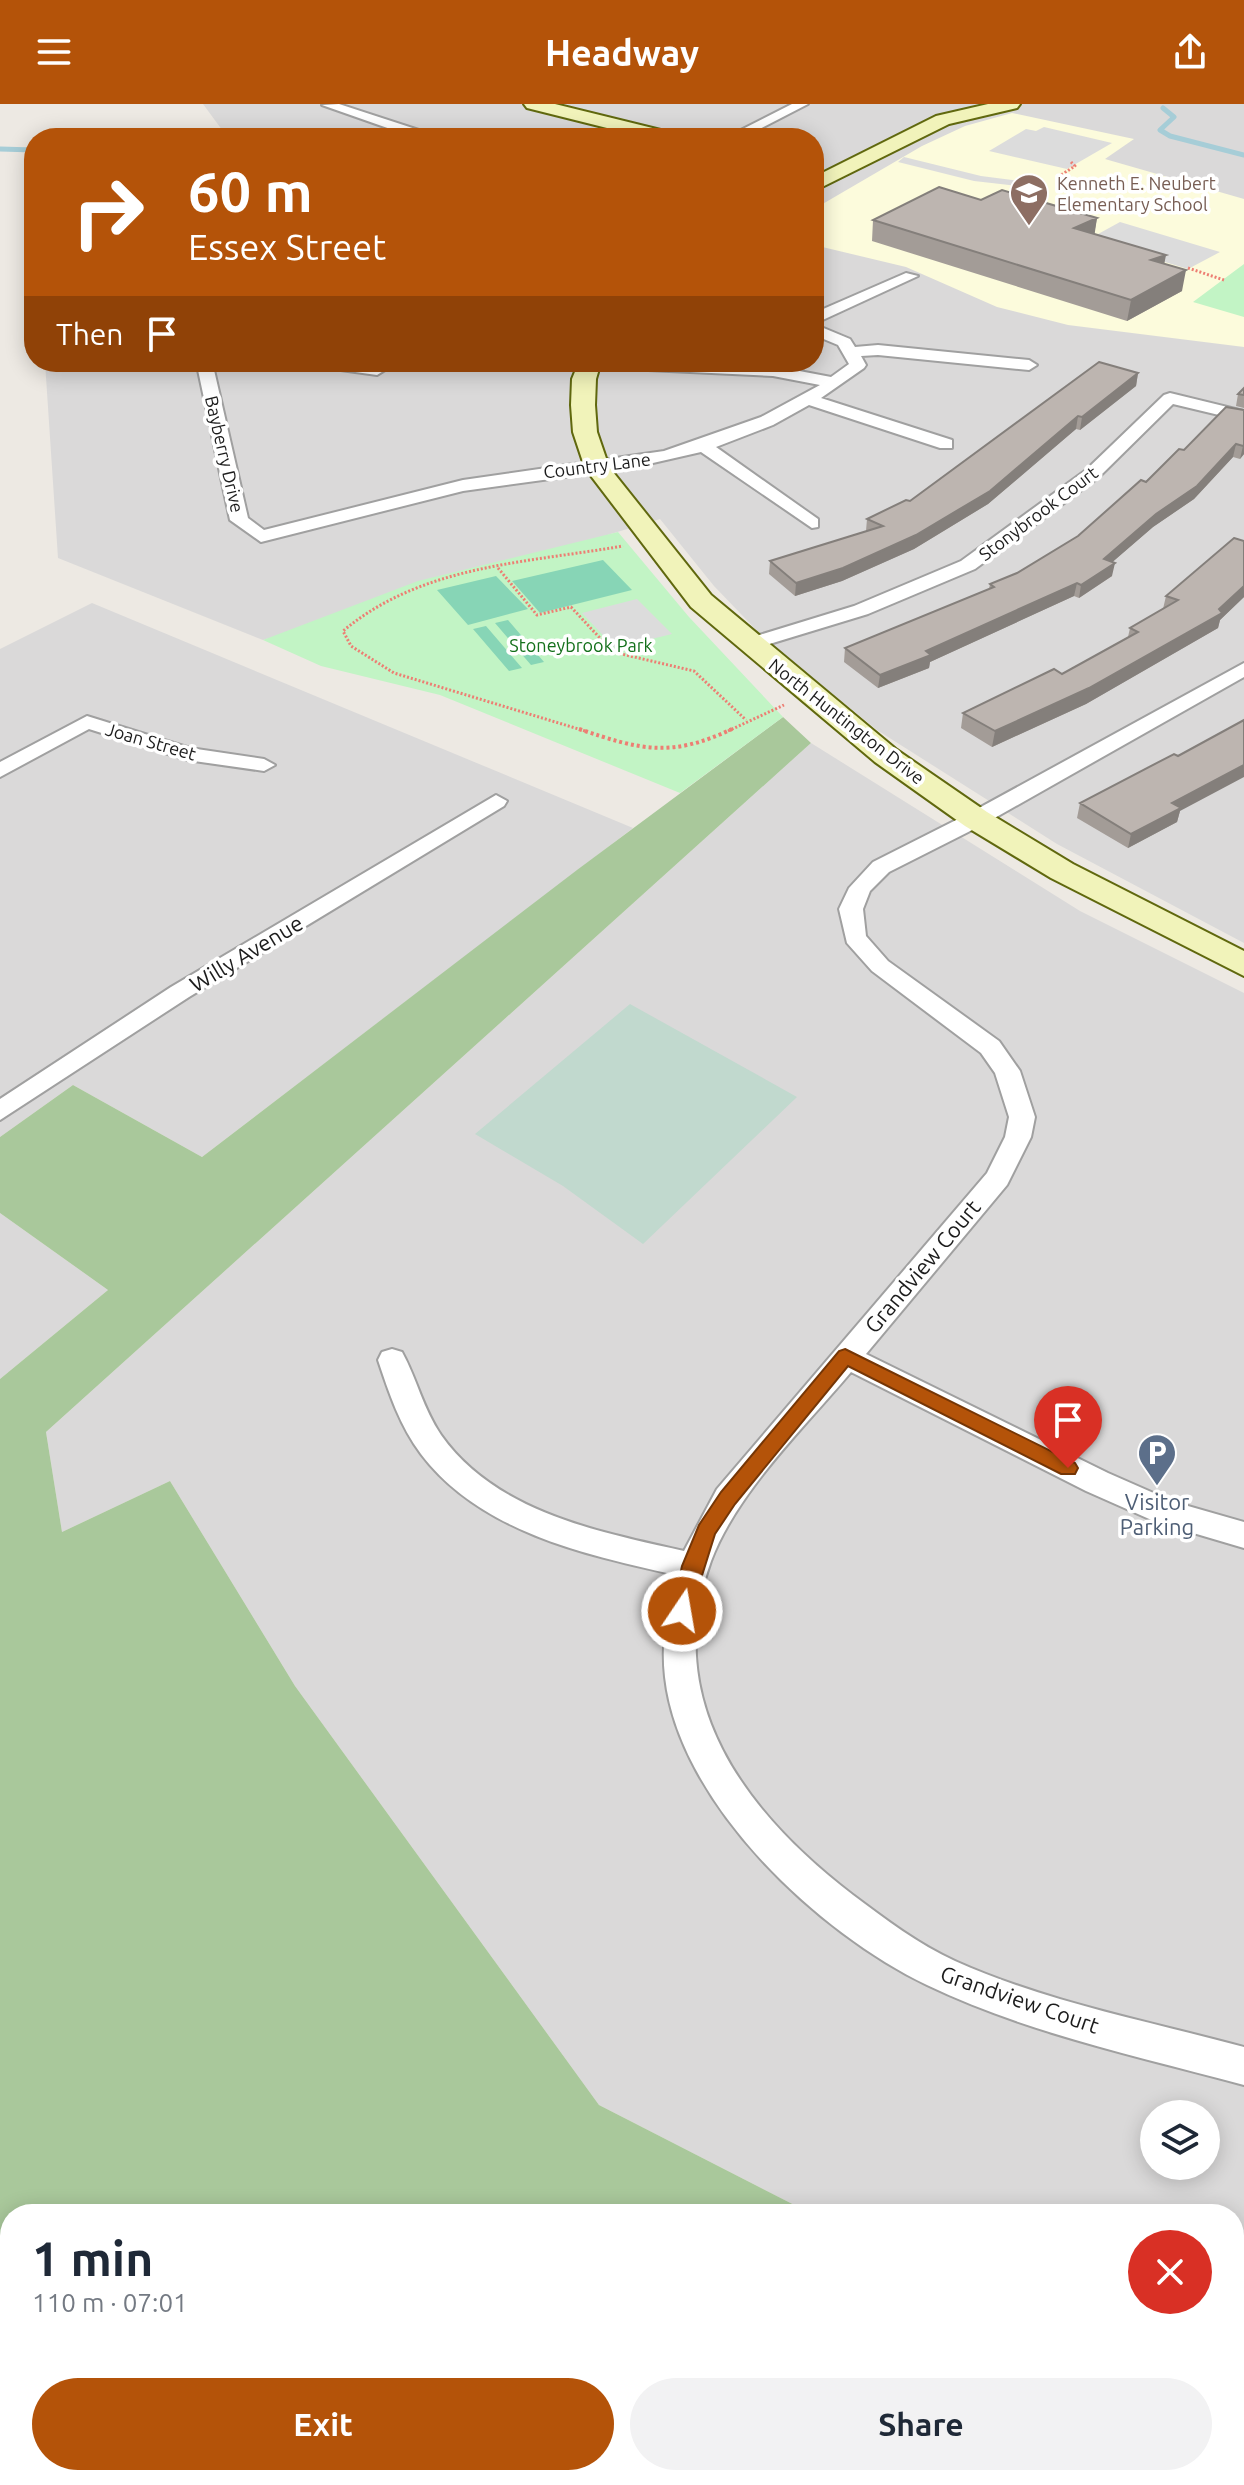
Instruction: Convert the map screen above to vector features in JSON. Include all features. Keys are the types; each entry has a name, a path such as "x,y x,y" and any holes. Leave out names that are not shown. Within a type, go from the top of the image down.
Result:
{"street":[{"path":"333,104 328,105 398,128"},
{"path":"537,104 631,128"},
{"path":"753,128 802,104"},
{"path":"824,177 943,120 1011,104"},
{"path":"824,315 911,276"},
{"path":"824,333 844,342 853,352 878,350 1029,365"},
{"name":"Country Lane","path":"261,537 400,498 532,473 597,468 704,446 766,423 810,400 858,365 853,352"},
{"name":"Bayberry Drive","path":"206,372 239,520 261,537"},
{"name":"North Huntington Drive","path":"586,372 583,405 585,432 597,468 701,601 886,756 976,819 1062,871 1244,965"},
{"path":"778,372 835,383"},
{"name":"Stonybrook Court","path":"750,644 861,610 968,565 1092,474 1161,411 1170,398 1244,416"},
{"path":"810,400 946,444"},
{"path":"704,446 812,523"},
{"name":"Grandview Court","path":"1244,669 976,819 881,867 860,888 851,909 855,938 880,966 990,1047 1017,1093 1022,1117 1018,1137 998,1178 728,1498 706,1531 692,1566 680,1627 684,1697 697,1739 713,1774 741,1816 806,1883 889,1943 941,1973 1060,2017 1244,2066"},
{"name":"Joan Street","path":"0,771 87,722 187,754 264,765"},
{"name":"Willy Avenue","path":"0,1111 180,992 496,801"},
{"path":"845,1356 1097,1482 1167,1513 1244,1535"},
{"path":"392,1360 409,1408 434,1447 492,1501 539,1527 692,1566"}],"path":[{"path":"1058,177 1075,166 1071,162"},
{"path":"1188,268 1224,280"},
{"path":"498,568 537,615 571,607 613,652 694,671 746,720 681,750 650,750 423,683 358,653 344,638 343,631 363,612 404,590 498,568 652,540"}],"shaded area":[{"path":"203,104 1244,104 1244,943 1057,844 877,730 765,639 714,586 660,519 263,640 58,558 46,372 824,372 824,128 221,128"},
{"name":"Kenneth E. Neubert Elementary School","path":"1012,113 1134,139 1105,159 1244,199 1244,347 1068,325 997,307 906,267 824,247 824,203 922,146 965,126"},
{"path":"1044,127 1112,143 1067,169 989,151 1026,129 1036,131"},
{"path":"904,157 981,176 1020,181 1019,186 974,181 898,162"},
{"path":"1120,222 1220,252 1188,269 1089,239"},
{"path":"637,599 672,634 615,648 582,613"},
{"path":"92,603 633,828 202,1157 73,1085 0,1137 0,649"},
{"path":"811,743 1080,911 1244,993 1244,2204 792,2204 599,2105 295,1686 170,1481 62,1532 46,1432"},
{"path":"630,1004 797,1097 643,1244 563,1186 475,1134"},
{"path":"0,1213 108,1290 0,1379"}],"green space":[{"path":"1244,264 1244,317 1193,302"},
{"name":"Stoneybrook Park","path":"618,532 689,617 783,717 680,793 440,695 321,666 263,640 418,581"},
{"path":"603,560 632,590 540,613 512,581"},
{"path":"496,576 528,609 468,625 437,590"},
{"path":"508,620 544,662 531,665 495,623"},
{"path":"486,626 522,668 509,671 473,629"},
{"path":"783,717 811,743 46,1432 62,1532 170,1481 295,1686 599,2105 792,2204 0,2204 0,1379 108,1290 0,1213 0,1137 73,1085 202,1157"}],"building":[{"path":"939,187 981,200 1002,190 1097,218 1074,228 1166,255 1151,260 1186,270 1131,300 873,220"},
{"path":"1099,362 1138,373 1082,417 1078,416 990,491 916,535 843,568 796,583 770,561 883,526 867,519 906,500 910,501"},
{"path":"1226,407 1244,410 1244,445 1236,444 1197,486 1156,514 1104,559 1115,563 1081,585 1077,583 926,651 931,655 880,675 845,648 994,587 990,584 1017,573 1078,536 1141,480 1146,482 1179,449 1184,450"},
{"path":"1234,538 1244,541 1244,586 1219,609 1222,613 1089,688 995,731 963,713 1054,669 1062,674 1138,632 1130,628 1178,600 1166,596"},
{"path":"1244,720 1244,765 1172,803 1181,808 1131,834 1080,803 1174,754 1178,756"}],"waterway":[{"path":"1163,108 1174,117 1160,130 1170,136 1244,155"},
{"path":"0,149 24,150"}],"place":[{"name":"Kenneth E. Neubert Elementary School","path":"1029,227"},
{"name":"Visitor Parking","path":"1157,1487"}],"route":[{"path":"682,1611 692,1566 706,1531 728,1498 845,1356 1068,1468"}]}
